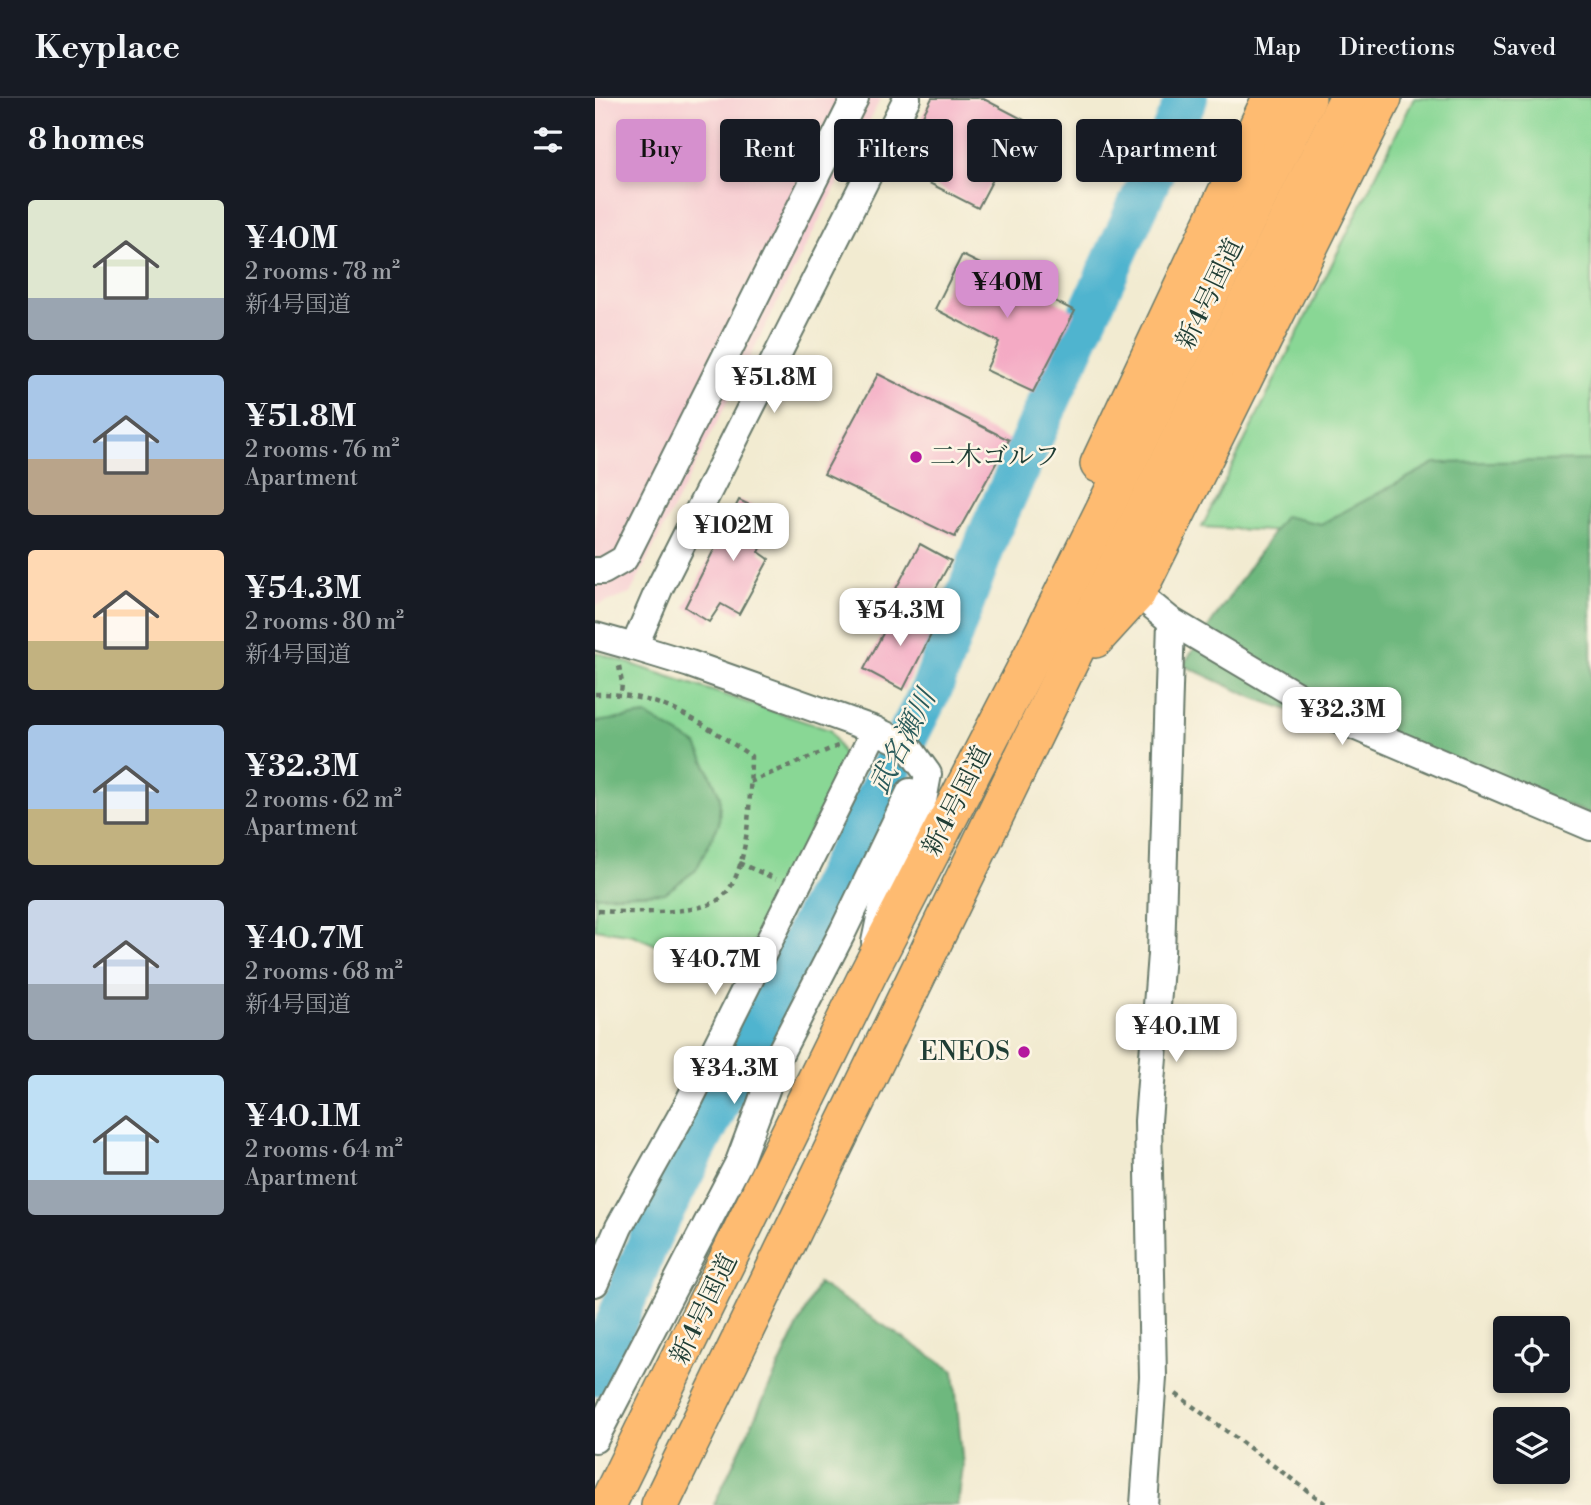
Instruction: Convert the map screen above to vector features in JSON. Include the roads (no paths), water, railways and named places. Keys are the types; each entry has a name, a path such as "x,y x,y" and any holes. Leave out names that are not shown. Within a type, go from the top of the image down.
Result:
{"highway":[{"path":"1032,656 1100,462 1271,98"},
{"name":"新4号国道","path":"607,1505 868,974 1032,656 1307,98"},
{"name":"新4号国道","path":"660,1505 1063,675 1348,98"},
{"path":"1063,675 1137,593 1383,98"}],"street":[{"path":"595,571 603,571 624,559 855,98"},
{"path":"634,647 659,589 903,100"},
{"path":"1137,593 1171,621 1333,717 1591,827"},
{"path":"1144,1505 1153,1377 1148,1121 1161,954 1171,621"},
{"path":"595,636 690,664 875,730 907,745 928,774 919,822 884,899 868,974"},
{"path":"595,1283 619,1227 686,1107 875,730"},
{"path":"595,1439 739,1162 779,1055 910,792"}],"waterway":[{"name":"武名瀬川","path":"595,1375 651,1236 932,688 991,529 1187,98"}],"place":[{"name":"二木ゴルフ","path":"916,457"},
{"name":"ENEOS","path":"1024,1052"}]}
